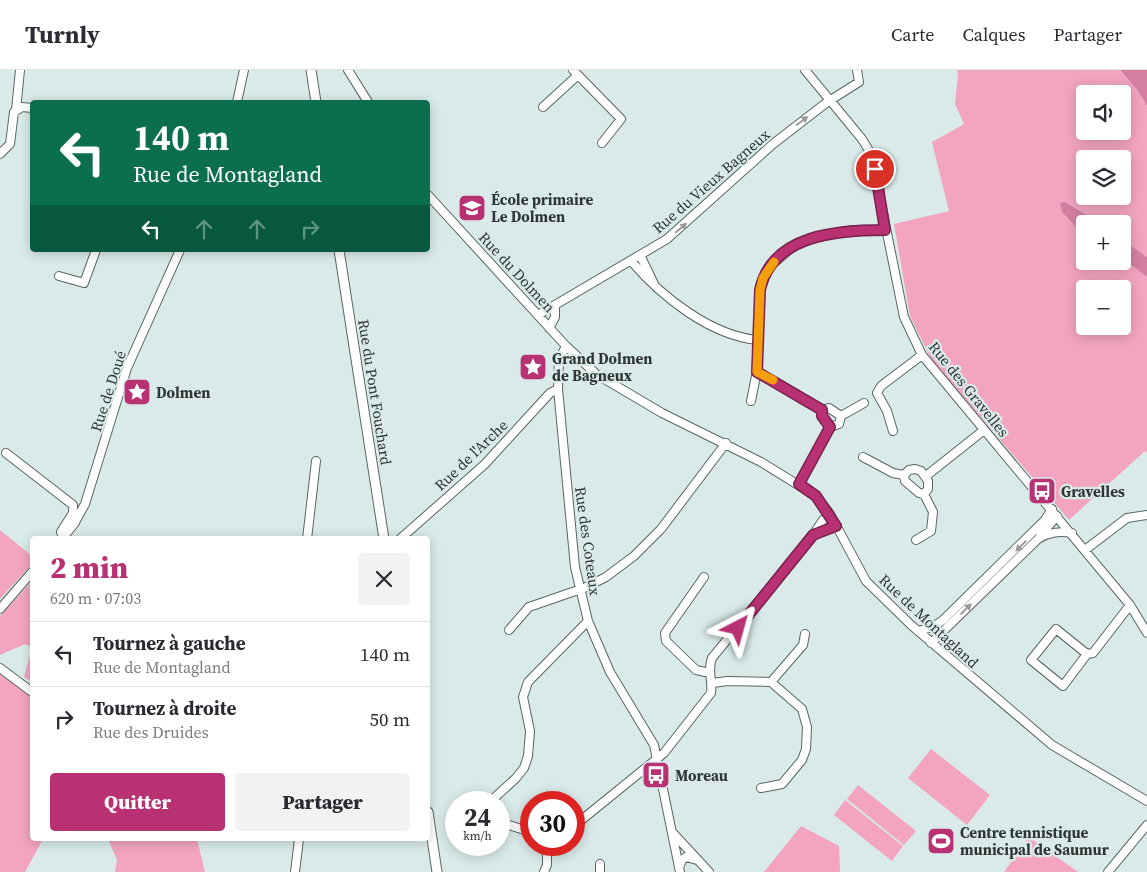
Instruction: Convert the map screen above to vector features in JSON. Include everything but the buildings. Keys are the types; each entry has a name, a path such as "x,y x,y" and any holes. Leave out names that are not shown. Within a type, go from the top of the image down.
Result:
{"main road":[{"path":"311,70 316,100"},
{"name":"Rue du Pont Fouchard","path":"339,252 384,536"},
{"path":"430,825 437,872"}],"street":[{"path":"0,154 10,144 20,70"},
{"path":"237,100 244,70"},
{"path":"348,70 367,100"},
{"name":"Rue des Gravelles","path":"805,70 862,139 870,154 904,317 922,355 1072,533 1130,605 1147,633"},
{"name":"Rue du Vieux Bagneux","path":"538,315 555,308 641,257 687,223 773,144 830,101 859,82 857,70"},
{"path":"543,108 576,73 621,119 602,143"},
{"path":"16,110 22,107 30,108"},
{"name":"Rue du Dolmen","path":"430,197 566,346"},
{"path":"751,401 757,372 757,340 763,278 768,268 796,244 833,233 885,230"},
{"path":"60,276 84,283 95,252"},
{"name":"Rue de Doué","path":"64,536 74,524 85,504 127,368 179,252"},
{"path":"641,257 655,285"},
{"path":"632,262 668,298 707,324 757,340"},
{"path":"549,328 555,317 555,308"},
{"name":"Rue des Coteaux","path":"566,346 559,360 558,389 571,530 580,590 588,621 610,672 654,745 680,870"},
{"name":"Rue de Montagland","path":"566,346 596,374 614,386 726,443 799,484 816,496 830,514 866,581 875,592 929,641 1052,745 1147,801"},
{"path":"893,431 887,411 877,393 881,386 922,355"},
{"path":"757,372 822,410 829,408 841,416"},
{"name":"Rue de l'Arche","path":"403,536 484,464 550,393 558,389"},
{"path":"799,484 830,427 839,424 841,416 864,403"},
{"path":"822,410 822,416 830,427"},
{"path":"926,476 984,430"},
{"path":"509,630 529,607 580,590 606,577 634,556 677,510 726,443"},
{"path":"6,453 73,505 73,513 61,532 62,536"},
{"path":"863,457 893,473 904,475"},
{"path":"307,536 316,461"},
{"path":"904,475 909,470 915,469 926,476 928,489 924,494"},
{"path":"904,475 905,481 919,493 924,494 933,512 931,531 916,540"},
{"path":"918,631 933,627 943,620 1046,520 1052,509"},
{"path":"585,817 664,752 711,693 713,683 709,665 712,658 813,535 823,520 830,514"},
{"path":"1085,550 1127,518 1147,515"},
{"path":"1038,540 1057,516"},
{"path":"813,535 836,526"},
{"path":"929,641 1038,540 1046,534 1062,531 1072,533"},
{"path":"0,609 30,574"},
{"path":"704,577 665,632 666,641 696,670 710,673"},
{"path":"1087,654 1056,628 1031,660 1063,686 1087,654 1093,653 1130,605"},
{"path":"929,641 943,620"},
{"path":"502,791 524,768 528,756 530,730 523,698 528,682 588,621"},
{"path":"771,682 803,645 805,634"},
{"path":"0,668 30,690"},
{"path":"713,683 727,681 771,682 802,709 806,728 806,749 802,760 782,784 761,788"},
{"path":"654,745 665,743 675,736"},
{"path":"1108,872 1147,825"},
{"path":"672,832 709,872"},
{"path":"296,872 300,841"},
{"path":"675,852 679,849 690,852"},
{"path":"675,852 697,860"},
{"path":"544,872 547,865 547,856"},
{"path":"680,870 682,860 686,857 697,860"}],"shaded area":[{"path":"957,70 1120,70 1138,91 1147,106 1147,257 1131,246 1131,215 1087,215 1065,202 1076,225 1076,270 1131,270 1131,265 1147,277 1147,453 1145,451 1069,520 932,361 910,316 894,224 949,211 932,142 964,124 955,104"},
{"path":"1120,70 1147,70 1147,106 1138,91"},
{"path":"1065,202 1087,215 1076,215 1076,227 1062,212 1060,203"},
{"path":"1131,246 1147,257 1147,277 1131,265"},
{"path":"0,530 30,554 30,566 0,599"},
{"path":"30,583 30,646 25,644 0,655 0,616"},
{"path":"30,654 30,681 24,677"},
{"path":"0,673 30,694 30,841 42,841 25,872 0,872"},
{"path":"931,749 990,795 967,825 908,778"},
{"path":"858,785 916,831 904,845 847,799"},
{"path":"845,800 903,846 892,861 834,815"},
{"path":"801,826 839,846 840,872 764,872"},
{"path":"1029,837 1078,872 1004,872"},
{"path":"109,841 197,841 205,872 115,872 117,860"}],"slow traffic":[{"path":"773,380 757,372 757,340 760,290 763,278 768,268 774,262"}],"place":[{"name":"École primaire Le Dolmen","path":"472,208"},
{"name":"Grand Dolmen de Bagneux","path":"533,367"},
{"name":"Dolmen","path":"137,392"},
{"name":"Gravelles","path":"1042,491"},
{"name":"Moreau","path":"656,775"},
{"name":"Centre tennistique municipal de Saumur","path":"941,841"}],"route":[{"path":"738,628 813,535 836,526 830,514 816,496 799,484 830,427 822,416 822,410 757,372 760,290 763,278 768,268 784,253 796,244 808,239 853,230 885,230 875,169"}]}
